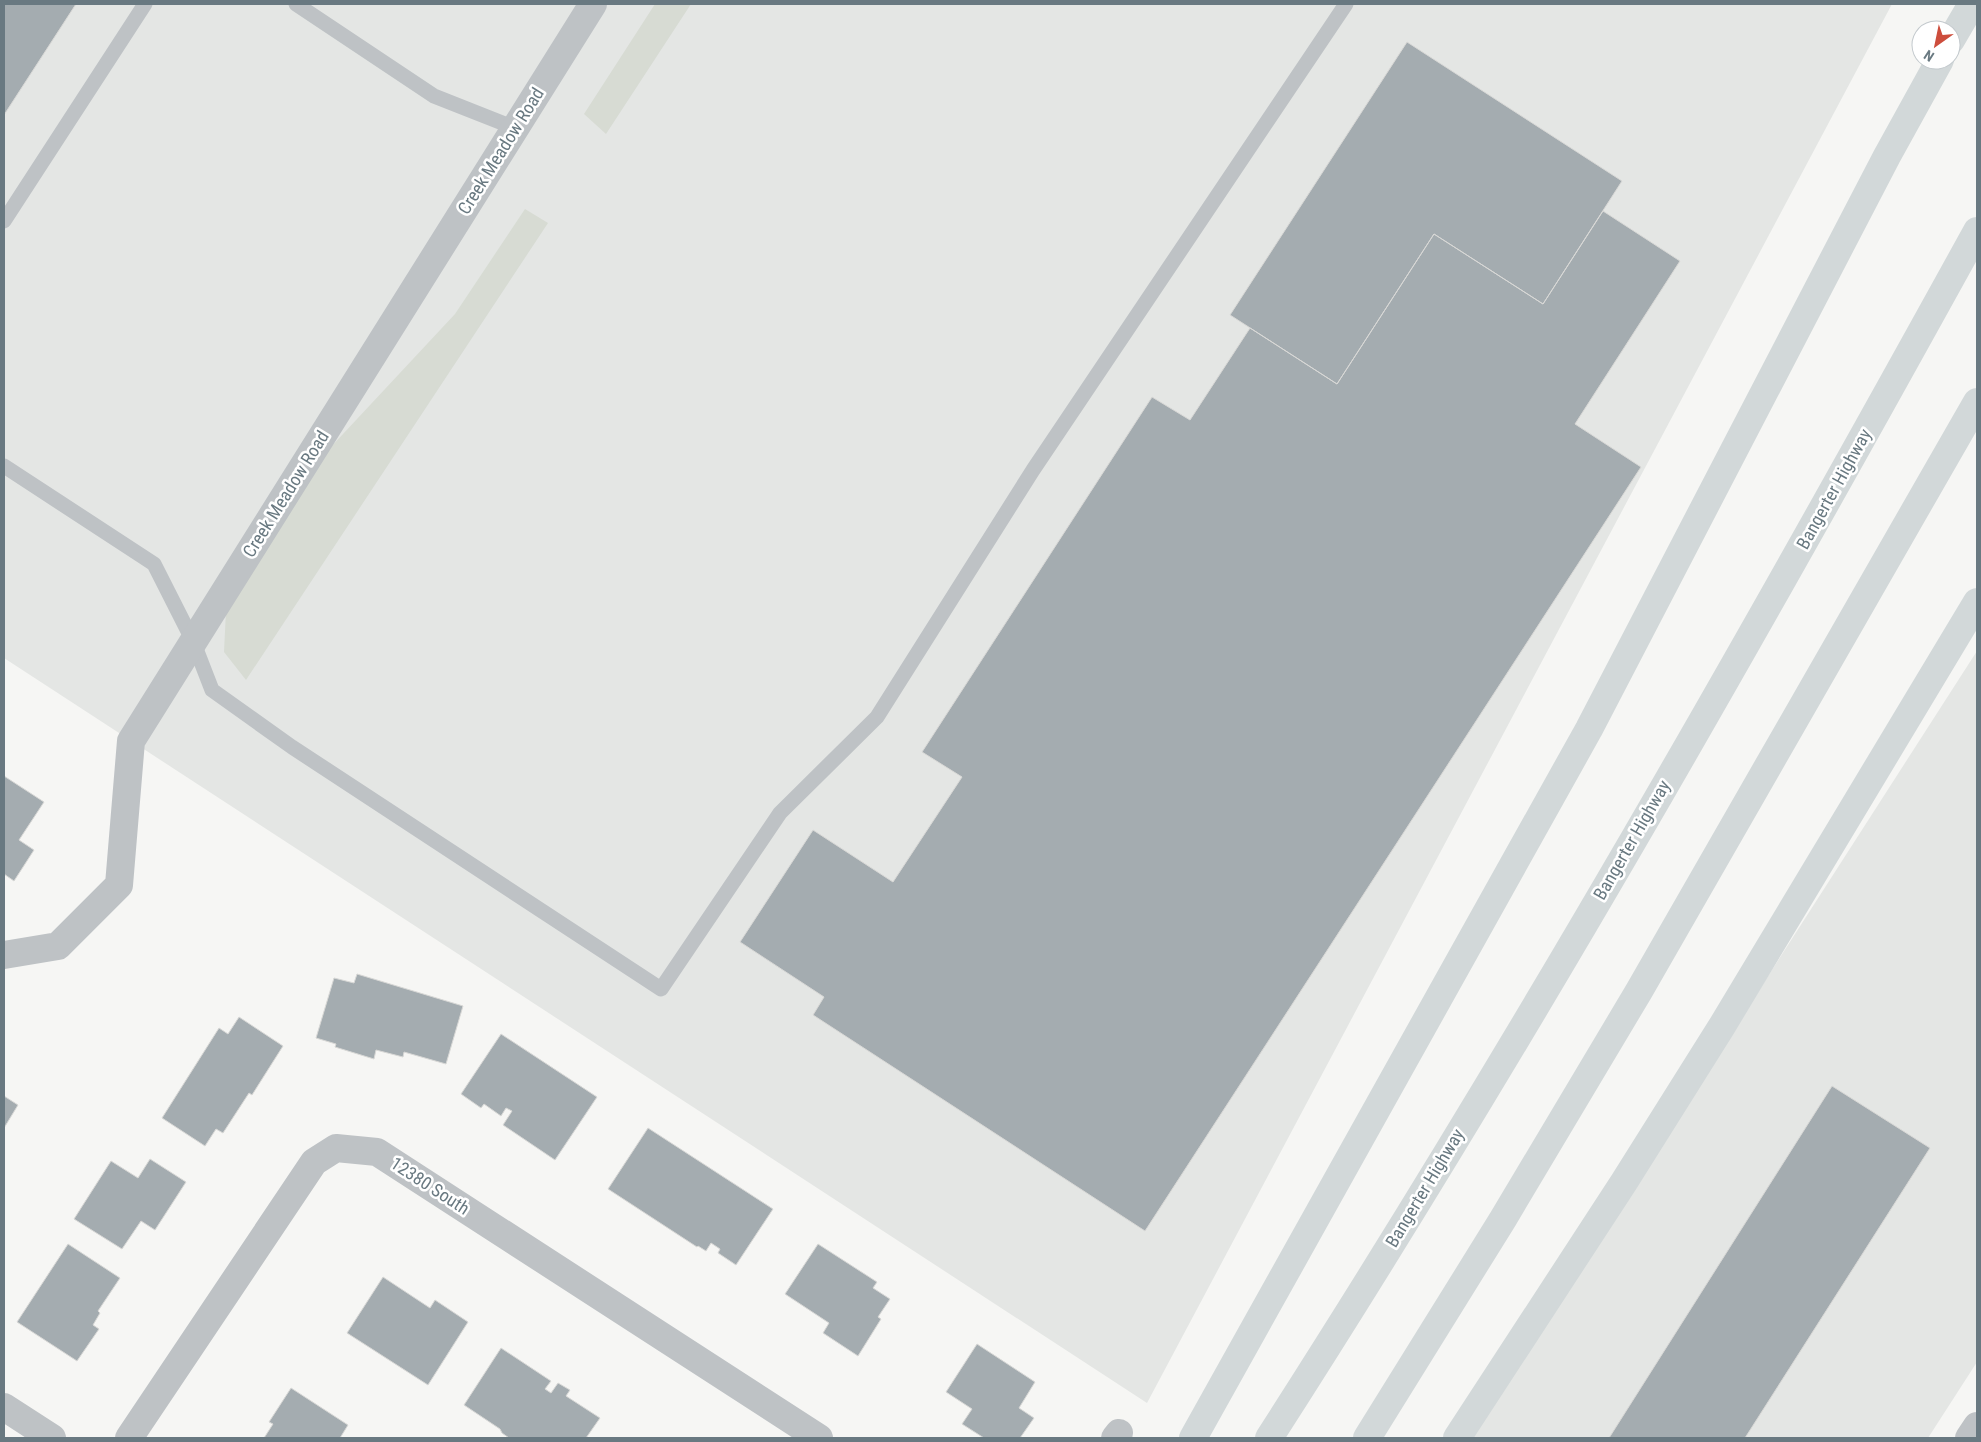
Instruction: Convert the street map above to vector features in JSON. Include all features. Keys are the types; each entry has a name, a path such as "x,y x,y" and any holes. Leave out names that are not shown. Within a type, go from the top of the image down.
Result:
{"highway":[{"path":"1961,23 1972,4"},
{"path":"1193,1438 1589,729 1855,217 1935,70"},
{"name":"Bangerter Highway","path":"1269,1438 1360,1294 1569,948 1770,602 1977,231"},
{"path":"1367,1438 1503,1219 1644,983 1977,402"},
{"path":"1457,1438 1624,1182 1717,1034 1977,602"}],"street":[{"name":"Creek Meadow Road","path":"4,955 58,946 119,885 131,741 594,4"},
{"name":"12380 South","path":"129,1438 314,1162 336,1148 377,1152 819,1438"},
{"path":"4,1407 52,1438"},
{"path":"1969,1438 1977,1426"}],"lane":[{"path":"4,221 145,4"},
{"path":"296,4 434,96 515,128"},
{"path":"4,466 154,564 193,641 212,690 292,747 661,989 780,813 877,717 1033,470 1346,4"}],"shaded area":[{"path":"4,4 1892,4 1147,1403 4,658"},
{"path":"655,4 691,4 606,134 584,114"},
{"path":"525,209 548,223 246,680 224,652 226,611 329,449 455,314"},
{"path":"1977,651 1977,1362 1928,1438 1471,1438"}],"building":[{"path":"4,4 76,4 4,115"},
{"path":"1407,42 1622,181 1543,304 1434,234 1337,384 1230,315"},
{"path":"1603,211 1680,261 1575,424 1641,467 1145,1231 813,1015 824,997 740,942 813,830 893,882 962,777 922,752 1152,397 1190,420 1250,328 1337,384 1434,234 1543,304"},
{"path":"4,776 44,802 19,840 34,850 14,881 4,874"},
{"path":"357,974 463,1006 446,1064 404,1052 403,1057 376,1050 374,1059 335,1047 336,1044 316,1038 334,978 354,983"},
{"path":"239,1017 283,1046 252,1095 249,1093 223,1133 216,1129 205,1146 162,1118 219,1028 228,1034"},
{"path":"501,1034 597,1097 555,1160 503,1125 512,1111 506,1108 501,1116 484,1104 481,1108 461,1094"},
{"path":"1832,1086 1930,1148 1745,1438 1609,1438"},
{"path":"4,1096 18,1105 4,1128"},
{"path":"648,1128 773,1209 736,1265 718,1253 720,1249 711,1243 706,1251 697,1247 608,1189"},
{"path":"150,1159 186,1182 155,1230 141,1221 122,1249 74,1219 111,1161 138,1178"},
{"path":"68,1244 120,1278 98,1311 100,1313 93,1325 99,1329 77,1361 17,1322"},
{"path":"818,1244 877,1282 873,1288 890,1299 878,1317 881,1319 858,1356 823,1333 829,1323 785,1294"},
{"path":"383,1277 430,1308 435,1300 468,1322 428,1385 347,1333"},
{"path":"977,1344 1035,1382 1019,1408 1034,1418 1020,1438 984,1438 962,1424 972,1409 946,1392"},
{"path":"501,1348 551,1381 545,1389 551,1393 558,1383 570,1390 566,1396 600,1418 586,1438 509,1438 500,1429 464,1405"},
{"path":"291,1388 348,1425 340,1438 264,1438 273,1424 269,1422"}]}
